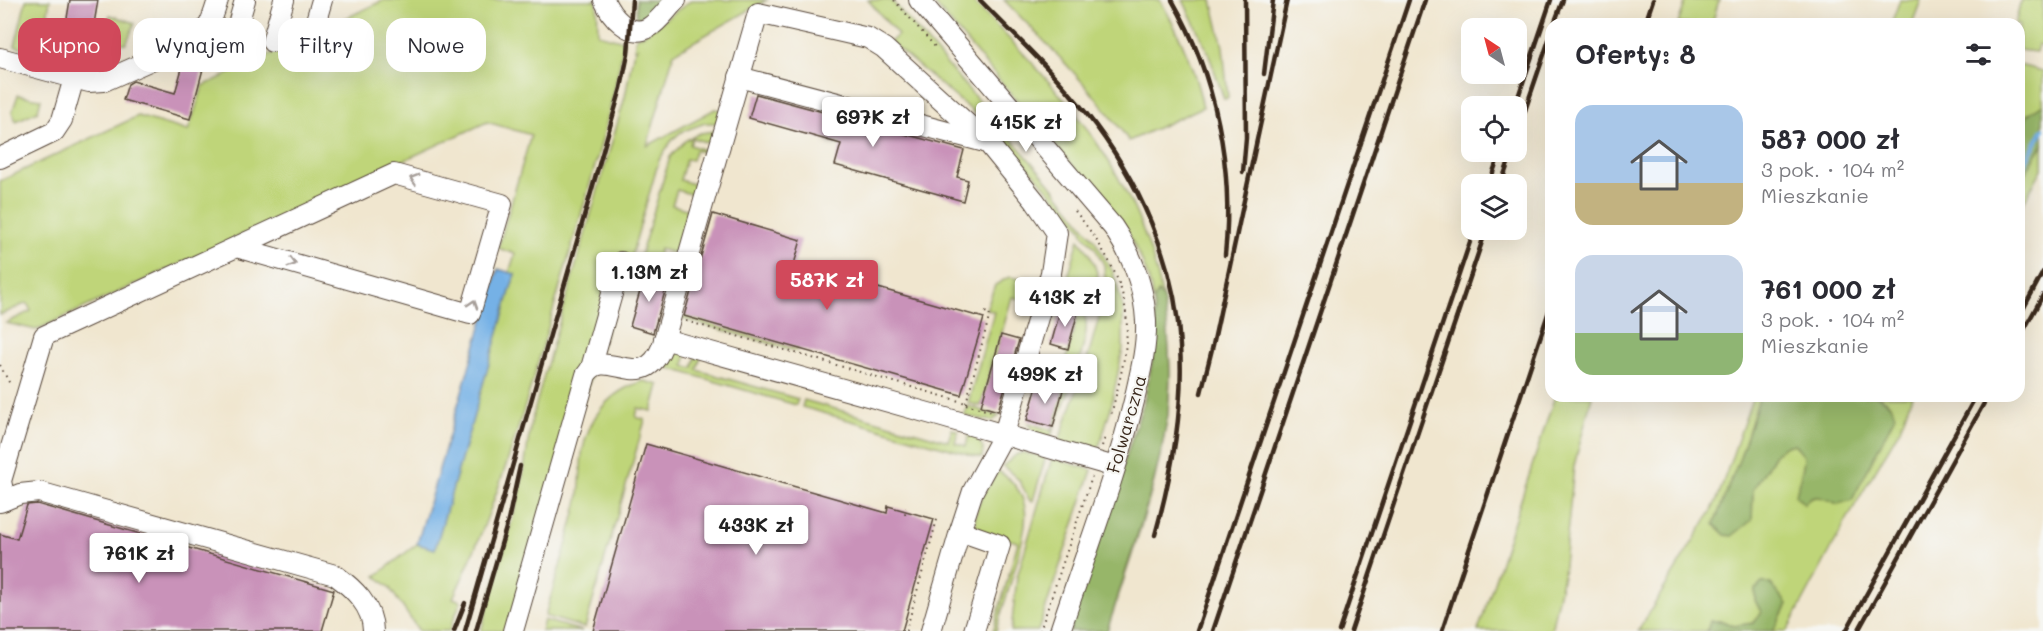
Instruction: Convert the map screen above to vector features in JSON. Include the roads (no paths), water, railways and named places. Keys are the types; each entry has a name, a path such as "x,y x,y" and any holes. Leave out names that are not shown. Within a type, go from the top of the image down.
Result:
{"street":[{"path":"0,58 89,82 104,81 196,40 205,33 211,23 218,0"},
{"path":"240,18 245,0"},
{"path":"272,42 284,0"},
{"path":"317,18 322,0"},
{"path":"604,0 620,22 637,30 648,28 655,23 675,0"},
{"name":"Folwarczna","path":"919,0 1108,220 1132,260 1144,303 1145,343 1128,423 1060,631"},
{"path":"591,368 600,364 633,370 646,367 658,356 758,13 868,38 884,48 987,142 1035,201 1057,233 1051,273 1004,434 971,496 931,631"},
{"path":"739,77 987,142"},
{"path":"0,158 46,137 60,126 74,78"},
{"path":"236,247 470,314 502,204 394,174 236,247 44,336 2,481 2,501 20,494 39,492 335,574 353,588 363,600 373,622 373,631"},
{"path":"513,631 585,378 591,368 621,262"},
{"path":"664,339 1115,467"},
{"path":"960,531 1000,545 974,631"}],"water":[{"path":"498,269 515,274 435,549 417,544"}],"waterway":[{"path":"2025,162 2043,129"}],"railway":[{"path":"465,631 621,88 628,54 632,0"},
{"path":"980,0 1061,83 1105,138 1138,193 1162,253 1177,315 1181,370 1175,442 1167,489 1155,535"},
{"path":"1172,0 1200,60 1218,123 1227,189 1225,255"},
{"path":"1243,172 1246,138 1245,0"},
{"path":"1264,74 1273,0"},
{"path":"1201,393 1287,0"},
{"path":"1197,631 1409,0"},
{"path":"1213,631 1425,0"},
{"path":"1518,96 1551,0"},
{"path":"1556,18 1563,0"},
{"path":"1647,18 1653,0"},
{"path":"1527,105 1545,52"},
{"path":"1492,174 1497,162"},
{"path":"1504,174 1509,162"},
{"path":"1339,631 1471,240"},
{"path":"1351,631 1483,240"},
{"path":"2025,306 2043,272"},
{"path":"2025,328 2043,295"},
{"path":"1442,631 1545,323"},
{"path":"1846,631 1973,402"},
{"path":"1858,631 1985,402"},
{"path":"476,631 508,521 520,466"},
{"path":"454,631 465,603"}]}
